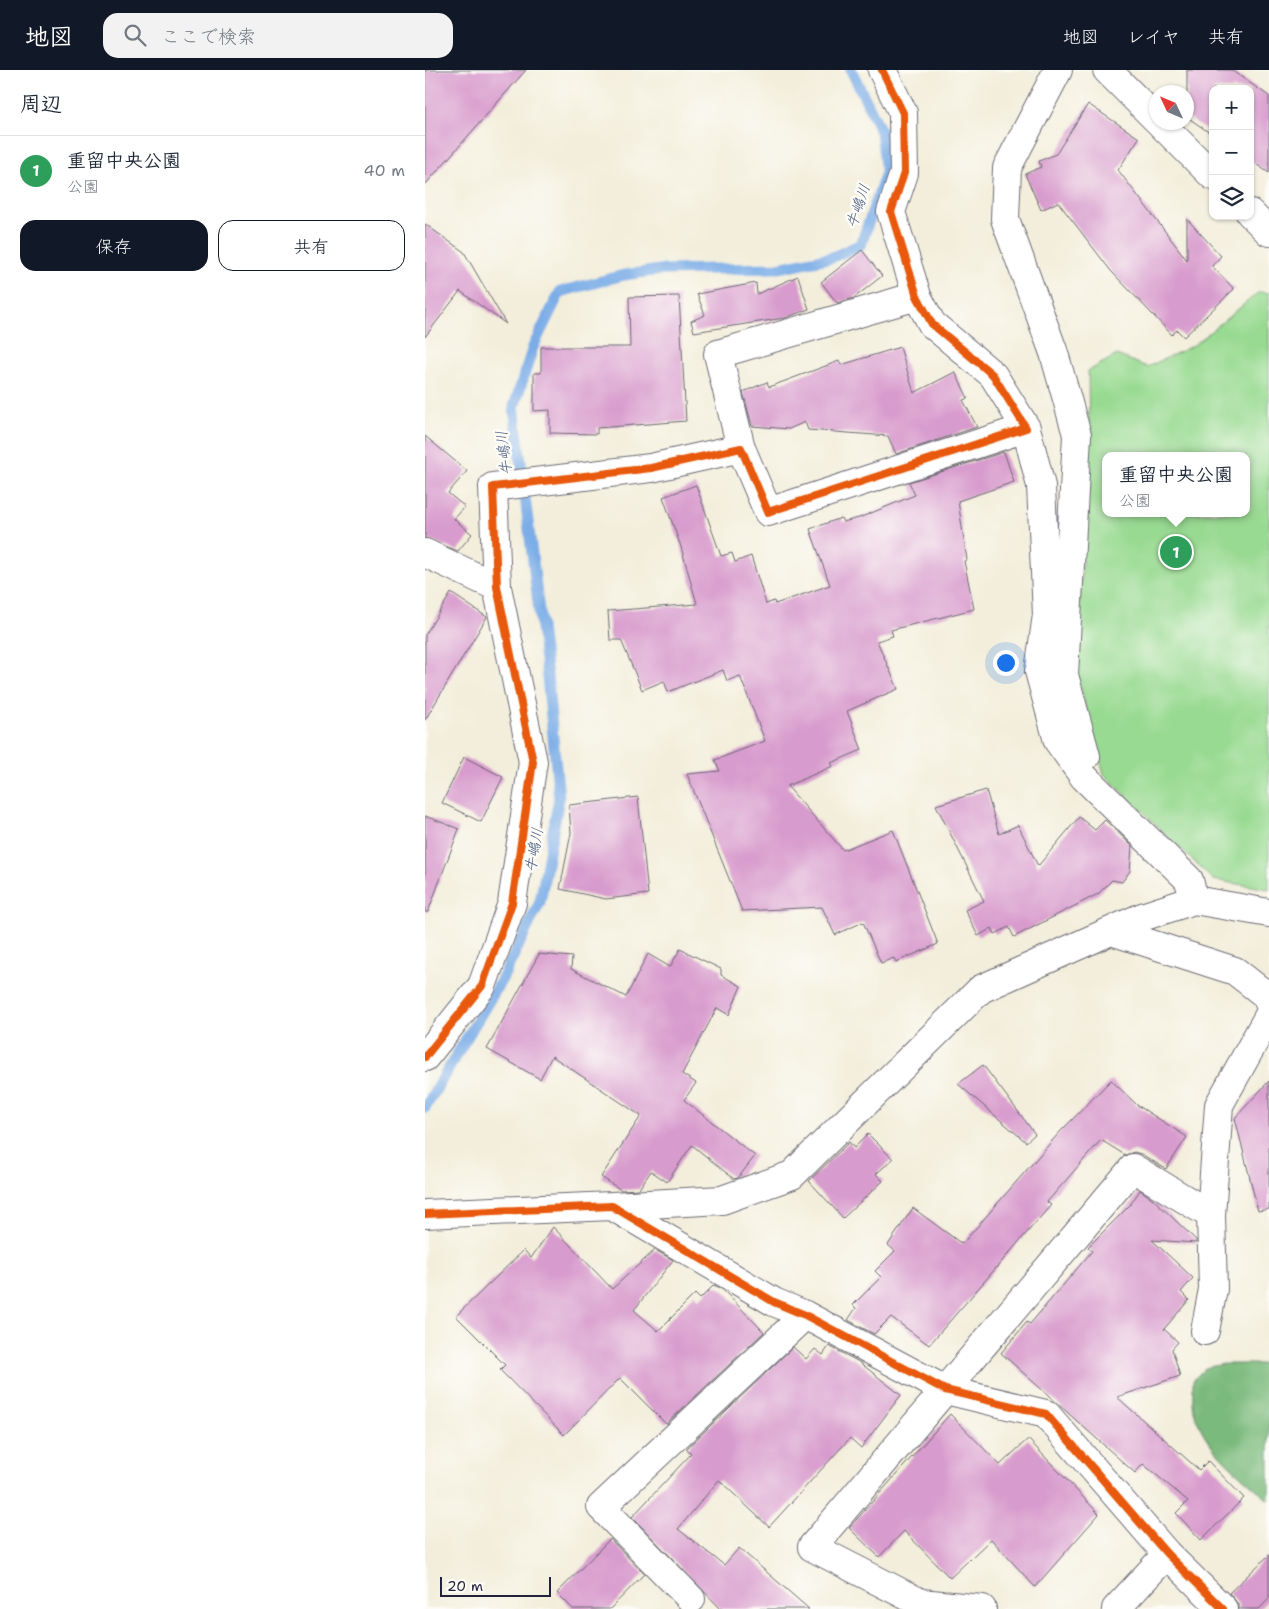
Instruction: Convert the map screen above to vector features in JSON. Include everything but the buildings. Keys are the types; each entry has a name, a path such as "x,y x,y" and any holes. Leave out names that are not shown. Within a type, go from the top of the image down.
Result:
{"street":[{"path":"882,70 903,113 904,173 891,212 917,296 932,324 993,375 1026,428 1041,486 1047,616 1039,671 1058,741 1084,777 1189,880 1194,900"},
{"path":"1058,70 1007,168 1005,219 1054,353 1077,435 1063,675 1086,756 1075,765"},
{"path":"1107,70 1149,112"},
{"path":"1167,130 1212,175"},
{"path":"1254,217 1269,232"},
{"path":"917,296 718,354 741,448 768,512 1026,428"},
{"path":"425,1057 482,986 512,903 533,762 497,587 493,487 555,478 651,468 741,448"},
{"path":"425,552 497,587"},
{"path":"425,1214 721,1200 792,1175 981,989 1142,917 1194,900 1269,913"},
{"path":"1111,931 1235,971 1267,996 1269,1003"},
{"path":"1205,1331 1213,1289 1211,1215 1219,1105 1269,1015"},
{"path":"982,1609 921,1603 812,1547 1133,1168 1211,1215"},
{"path":"612,1206 774,1302 805,1315 945,1390 1046,1414 1167,1554 1223,1609"},
{"path":"691,1599 601,1507 805,1315"},
{"path":"1116,1609 1167,1554"}],"green space":[{"path":"1259,292 1269,293 1269,889 1213,880 1104,774 1076,671 1089,434 1088,371 1117,355 1147,367 1194,345"},
{"path":"1223,1364 1269,1364 1269,1501 1215,1450 1199,1425 1194,1411 1193,1380 1205,1368"}],"waterway":[{"name":"牛嶋川","path":"425,1108 502,979 540,902 559,798 547,676 514,407 533,347 560,292 624,275 660,270 778,268 833,257 861,244 886,173 881,131 851,70"}],"cycle path":[{"path":"425,1057 482,986 512,903 533,762 497,587 493,487 651,468 741,448 768,512 1026,428 993,375 932,324 917,296 891,212 904,173 903,113 882,70"},
{"path":"425,1214 612,1206 774,1302 805,1315 945,1390 1046,1414 1167,1554 1223,1609"}],"place":[{"name":"重留中央公園","path":"1176,552"}]}
